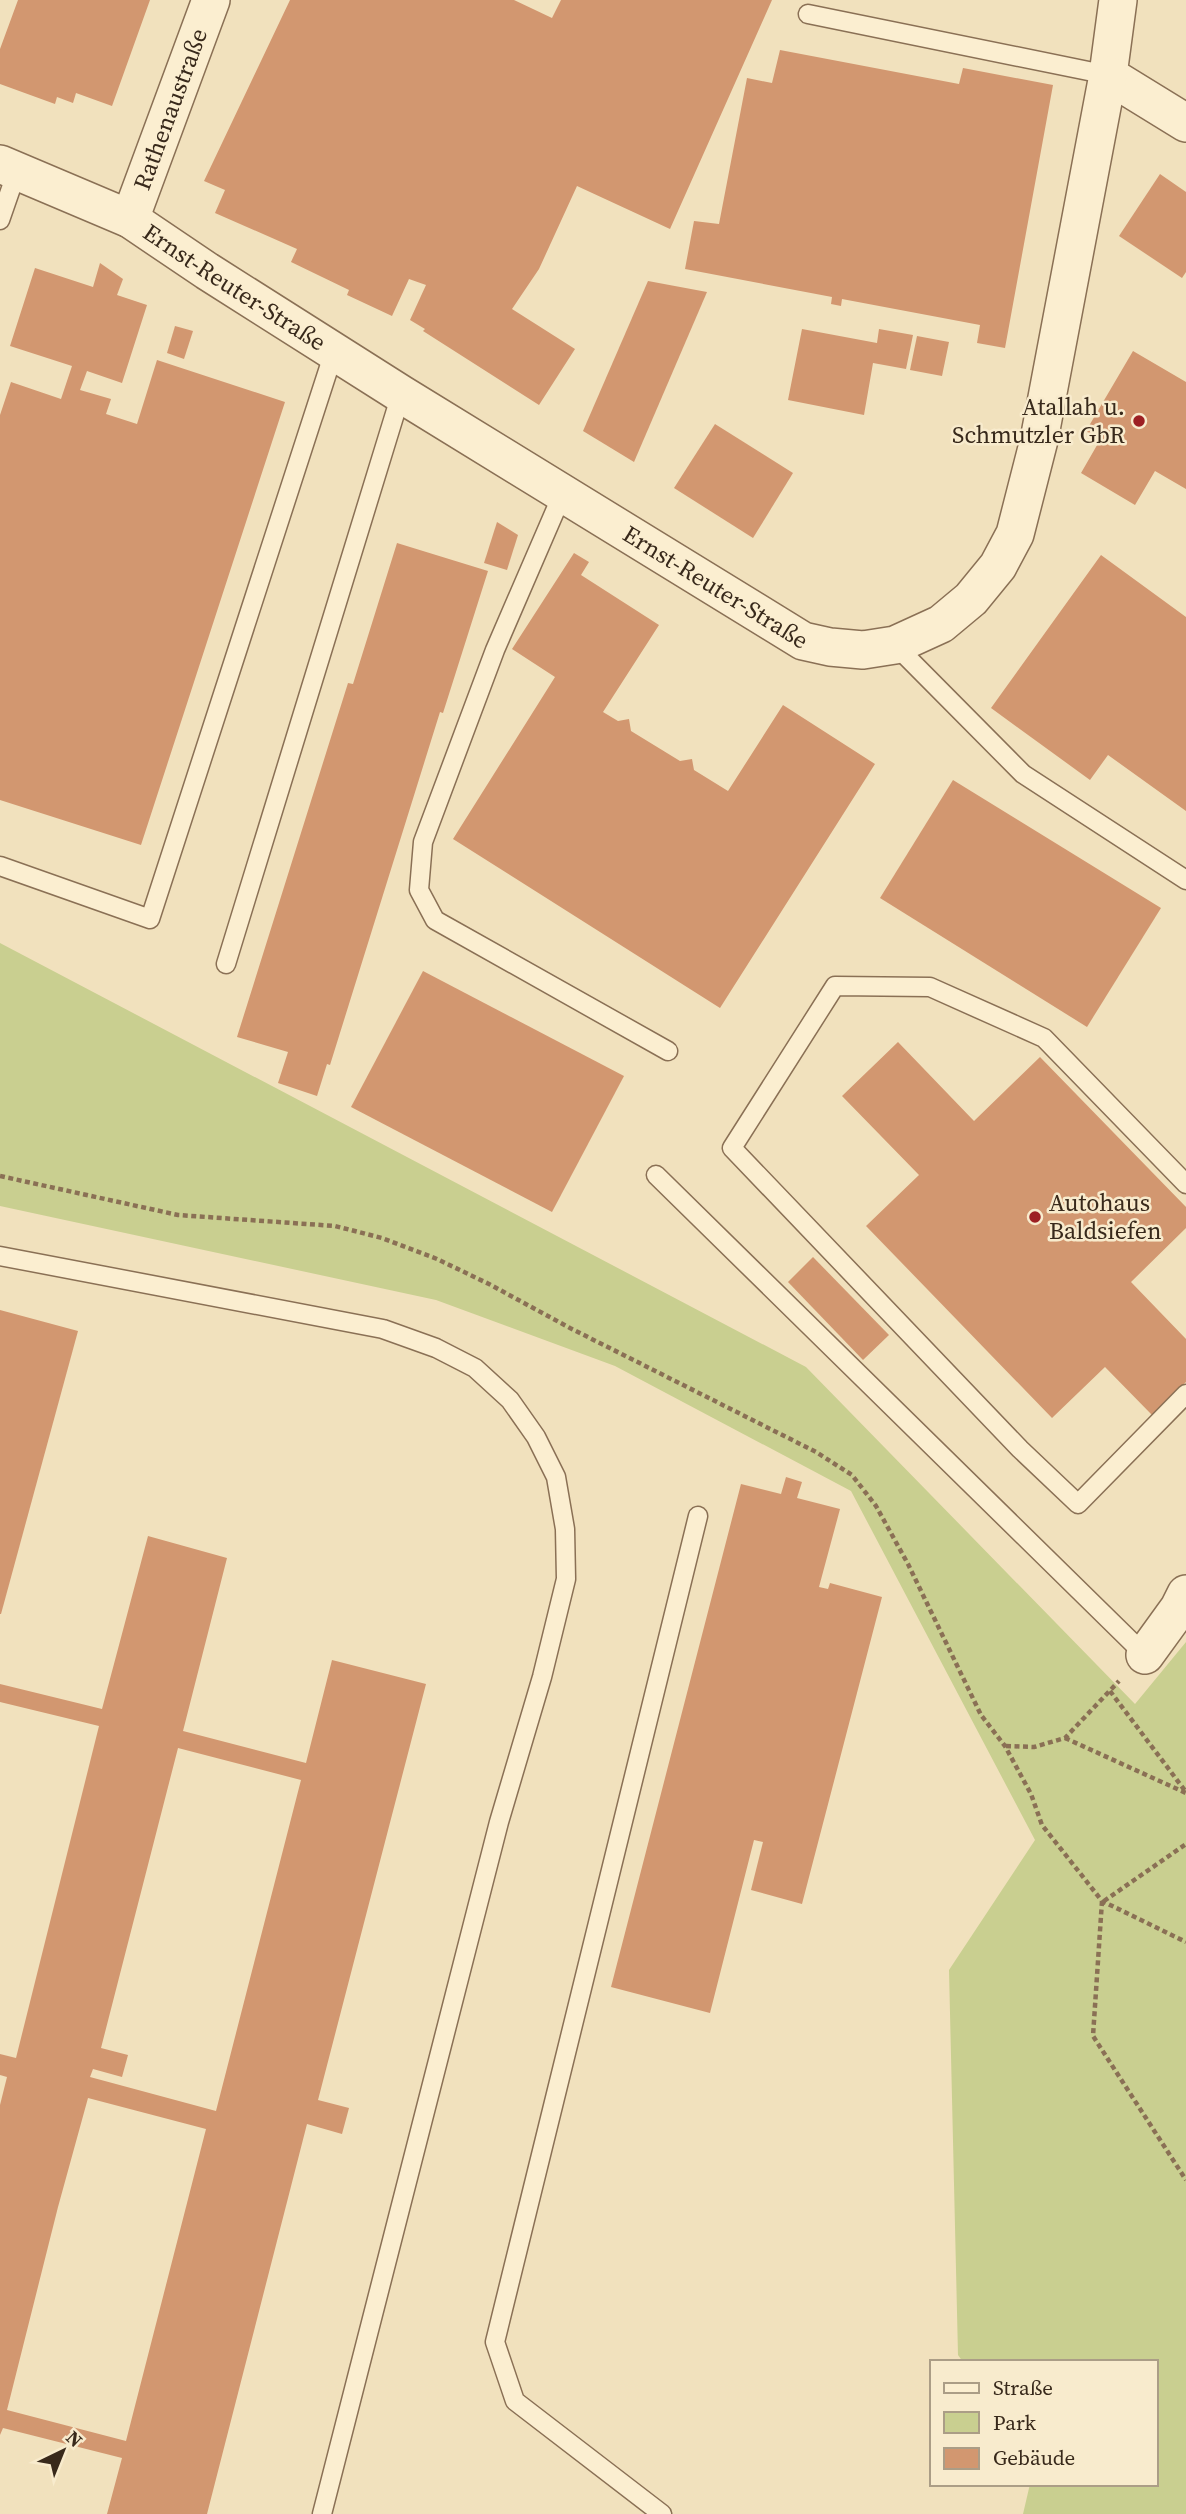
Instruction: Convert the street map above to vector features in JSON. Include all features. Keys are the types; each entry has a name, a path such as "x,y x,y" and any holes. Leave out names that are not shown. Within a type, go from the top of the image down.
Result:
{"street":[{"name":"Rathenaustraße","path":"130,219 211,0"},
{"name":"Ernst-Reuter-Straße","path":"9,167 130,219 334,352 562,495 803,641 830,648 863,650 895,646 941,624 971,599 998,566 1015,534 1039,440 1108,75 1113,3"},
{"path":"1108,75 1186,123"},
{"path":"1145,1655 1186,1594"}],"lane":[{"path":"808,15 1108,75"},
{"path":"0,220 9,167"},
{"path":"0,866 150,919 334,352"},
{"path":"226,964 401,394"},
{"path":"562,495 495,650 423,842 419,890 435,920 668,1051"},
{"path":"895,646 1023,774 1186,880"},
{"path":"1186,1184 1044,1038 930,986 835,986 732,1148 1020,1449 1078,1504 1186,1394"},
{"path":"656,1175 1145,1655"},
{"path":"0,1256 383,1329 436,1348 475,1368 510,1400 536,1437 556,1477 565,1529 566,1578 542,1677 496,1836 321,2514"},
{"path":"662,2514 515,2401 495,2342 698,1516"}],"path":[{"path":"0,1176 178,1215 335,1226 382,1238 438,1259 489,1284 570,1328 816,1452 852,1475 876,1506 908,1564 981,1715 1005,1746 1031,1794 1042,1825 1103,1902 1186,1942"},
{"path":"1005,1746 1034,1747 1065,1738 1145,1655"},
{"path":"1110,1691 1186,1793"},
{"path":"1065,1738 1186,1793"},
{"path":"1103,1902 1186,1844"},
{"path":"1103,1902 1093,2036 1186,2180"}],"green space":[{"path":"0,943 806,1367 1135,1704 1186,1642 1186,2514 1023,2514 1030,2486 1158,2486 1158,2360 962,2360 958,2355 949,1970 1035,1840 851,1491 615,1366 436,1300 0,1206"}],"building":[{"path":"18,0 150,0 112,106 76,93 73,103 57,97 55,104 0,84 0,49"},
{"path":"290,0 514,0 552,18 561,0 772,0 670,229 577,186 539,269 512,309 575,349 539,405 410,320 426,285 409,279 392,316 347,295 349,290 291,262 297,249 215,213 225,190 204,181"},
{"path":"780,50 959,84 963,68 1053,85 1005,348 977,343 980,325 842,299 841,306 831,304 832,297 685,269 694,221 719,224 747,78 772,83"},
{"path":"1160,174 1186,192 1186,272 1182,278 1119,236"},
{"path":"100,263 123,279 117,295 147,305 122,383 87,371 80,390 111,399 106,414 137,424 157,360 285,402 141,845 0,800 0,415 11,382 61,399 72,366 10,346 35,268 93,287"},
{"path":"648,281 707,292 634,462 583,431"},
{"path":"175,326 193,331 184,359 167,353"},
{"path":"802,329 877,343 879,329 913,335 906,369 873,363 864,415 788,400"},
{"path":"917,336 949,342 942,376 910,370"},
{"name":"Atallah u. Schmutzler GbR","path":"1133,351 1186,382 1186,489 1155,471 1135,505 1081,473 1100,440 1086,431"},
{"path":"715,424 793,473 753,538 674,488"},
{"path":"497,522 518,535 507,570 484,563"},
{"path":"397,543 488,571 443,713 440,712 330,1065 327,1064 317,1096 278,1083 288,1052 237,1037 348,683 353,684"},
{"path":"574,553 589,562 581,575 659,625 603,712 618,721 629,719 631,731 680,761 692,759 694,770 728,791 783,705 875,764 720,1008 453,839 555,677 512,649"},
{"path":"1101,555 1186,617 1186,811 1108,755 1090,780 991,708"},
{"path":"953,780 1161,908 1087,1027 880,898"},
{"path":"423,971 624,1076 552,1212 351,1107"},
{"path":"898,1042 974,1121 1040,1057 1186,1207 1186,1228 1131,1282 1186,1339 1186,1382 1152,1415 1105,1367 1052,1418 866,1226 919,1175 842,1096"},
{"path":"813,1257 889,1335 863,1360 788,1282"},
{"path":"0,1310 78,1331 1,1614 0,1614"},
{"path":"786,1477 802,1482 797,1498 840,1509 819,1587 828,1589 830,1583 882,1597 802,1904 751,1890 763,1842 754,1840 710,2013 611,1987 741,1484 781,1494"},
{"path":"148,1536 227,1558 183,1731 306,1763 332,1660 426,1684 318,2100 349,2108 342,2134 307,2124 207,2514 107,2514 122,2458 3,2428 0,2435 0,2105 7,2077 0,2075 0,2054 16,2058 99,1726 0,1702 0,1684 102,1709","holes":["178,1748 301,1780 216,2111 90,2077 93,2069 122,2077 128,2055 101,2048","88,2098 206,2129 126,2441 7,2410"]}],"place":[{"name":"Atallah u. Schmutzler GbR","path":"1139,421"},
{"name":"Autohaus Baldsiefen","path":"1035,1217"}]}
